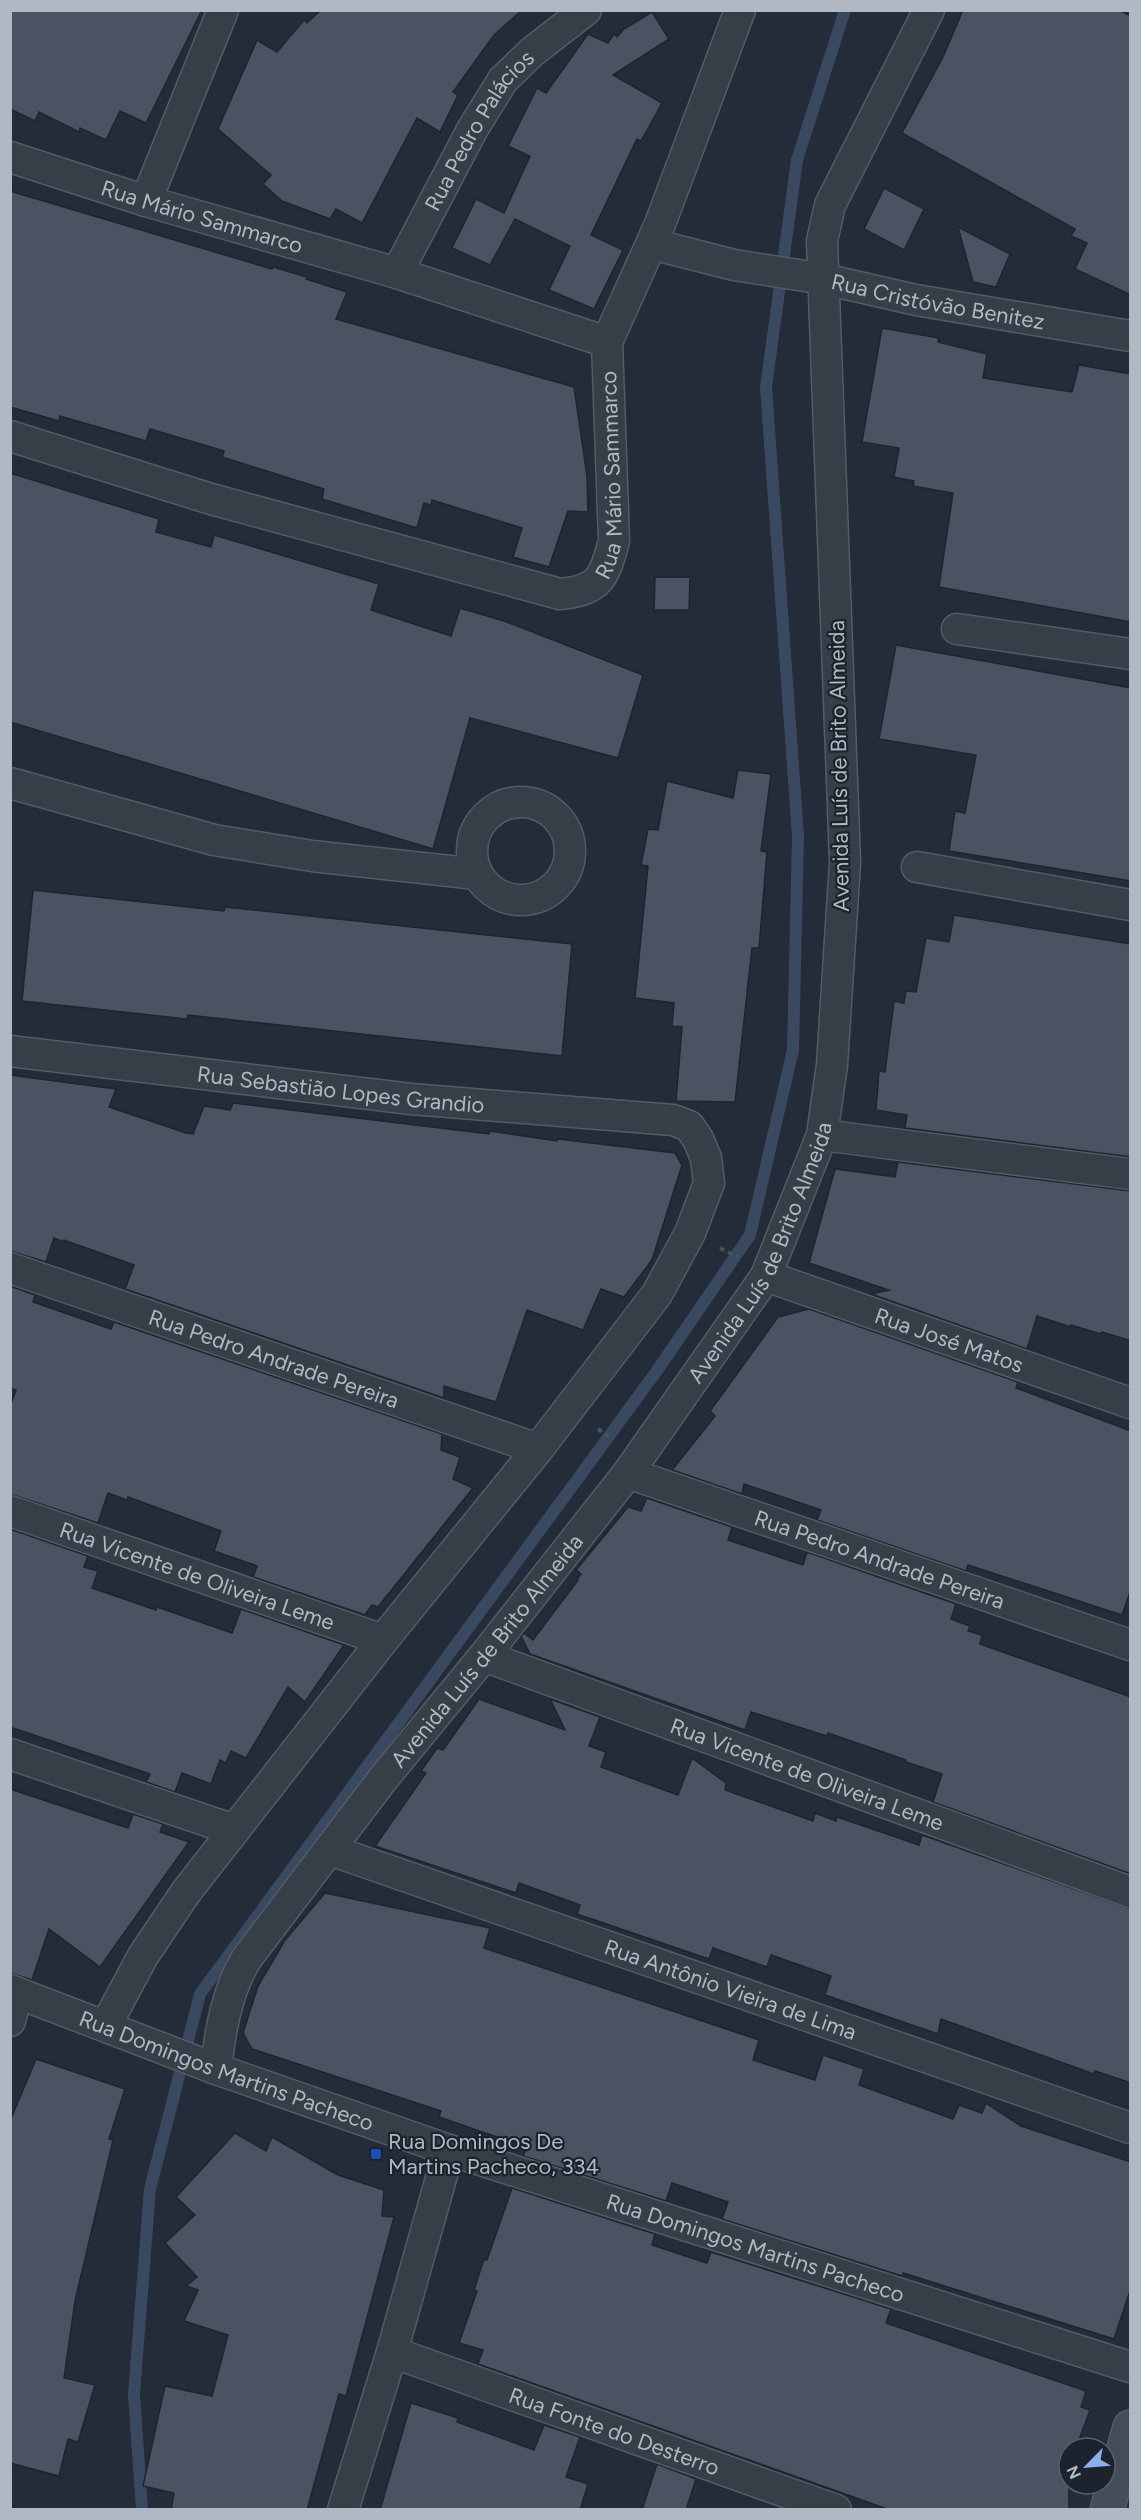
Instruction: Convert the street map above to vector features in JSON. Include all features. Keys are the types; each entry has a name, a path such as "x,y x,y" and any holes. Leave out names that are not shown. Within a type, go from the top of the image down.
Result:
{"main road":[{"path":"1107,2510 1129,2436"}],"street":[{"path":"146,201 223,10"},
{"name":"Rua Pedro Palácios","path":"397,273 472,130 503,80 532,52 586,10"},
{"path":"607,342 652,244 740,10"},
{"name":"Rua Cristóvão Benitez","path":"929,10 830,205 822,240 824,279 916,300 1131,336"},
{"name":"Rua Mário Sammarco","path":"10,158 146,201 397,273 607,342 614,542 606,570 595,585 580,592 560,594 211,499 10,436"},
{"path":"652,244 734,265 793,276 824,279"},
{"name":"Avenida Luís de Brito Almeida","path":"207,2066 219,2039 236,1976 382,1780 484,1656 628,1473 766,1276 822,1135 832,1065 845,862 824,279"},
{"path":"957,629 1131,654"},
{"path":"10,783 214,840 312,856 477,874"},
{"path":"917,867 1131,905"},
{"name":"Rua Sebastião Lopes Grandio","path":"10,1051 411,1099 673,1120 689,1126 706,1158 709,1183 690,1233 657,1294 538,1449"},
{"path":"822,1135 1131,1174"},
{"name":"Rua Pedro Andrade Pereira","path":"10,1268 538,1449"},
{"name":"Rua José Matos","path":"766,1276 1131,1403"},
{"path":"111,2027 142,1956 186,1892 383,1640 538,1449"},
{"name":"Rua Pedro Andrade Pereira","path":"628,1473 1131,1645"},
{"name":"Rua Vicente de Oliveira Leme","path":"10,1511 383,1640"},
{"name":"Rua Vicente de Oliveira Leme","path":"484,1656 1131,1892"},
{"path":"10,1754 234,1830"},
{"name":"Rua Antônio Vieira de Lima","path":"330,1850 1131,2128"},
{"name":"Rua Domingos Martins Pacheco","path":"13,2002 111,2027 207,2066 449,2150 1131,2367"},
{"path":"343,2510 392,2352 449,2150"},
{"name":"Rua Fonte do Desterro","path":"392,2352 836,2510"}],"path":[{"path":"716,1245 741,1258"},
{"path":"596,1427 618,1443"}],"building":[{"path":"10,10 202,10 146,123 120,111 106,140 80,128 79,132 39,112 35,121 10,109"},
{"path":"321,10 522,10 494,35 453,92 458,95 440,132 417,118 362,223 336,209 330,219 282,201 263,184 271,175 218,129 257,40 277,52 304,20 307,23"},
{"path":"963,10 1119,10 1131,16 1131,295 1075,269 1087,243 1071,236 1075,229 902,133 943,57"},
{"path":"652,12 669,39 613,75 662,103 641,141 637,139 591,235 623,250 594,309 549,290 570,246 515,219 490,265 452,248 476,199 504,213 530,156 508,146 537,88 546,93 588,34 608,43 614,34 617,37 624,29"},
{"path":"884,188 924,209 904,250 864,229"},
{"path":"10,191 272,269 273,267 307,277 306,279 347,292 336,319 574,387 587,476 588,512 568,511 549,567 513,557 522,528 432,500 431,505 424,503 417,528 322,499 324,489 222,457 224,451 150,429 146,441 60,416 59,421 10,407"},
{"path":"958,227 1010,254 996,287 973,282"},
{"path":"882,328 939,338 938,342 987,354 983,378 1072,392 1079,365 1131,374 1131,622 939,587 953,493 913,486 914,481 894,477 899,448 862,442"},
{"path":"10,473 159,519 156,532 211,547 214,535 379,584 371,610 451,636 460,608 504,621 643,675 618,758 470,718 433,849 10,722"},
{"path":"655,577 690,577 689,610 654,610"},
{"path":"896,645 1131,688 1131,881 949,851 955,811 965,813 976,755 879,739"},
{"path":"738,770 771,774 761,851 767,852 759,948 752,948 735,1102 676,1101 682,1027 672,1026 674,1003 635,998 648,866 641,865 648,829 658,830 667,781 733,798"},
{"path":"33,890 224,911 225,907 572,944 562,1056 188,1015 187,1019 22,1001"},
{"path":"954,915 1131,944 1131,1157 905,1128 907,1115 876,1110 879,1071 885,1072 894,1001 904,1003 906,991 916,992 926,938 949,942"},
{"path":"10,1075 116,1089 109,1107 193,1134 204,1106 230,1110 233,1103 489,1134 490,1131 557,1141 558,1139 675,1153 682,1165 652,1260 624,1297 601,1289 583,1330 527,1310 496,1402 444,1386 444,1398 125,1289 134,1265 64,1240 64,1242 54,1238 46,1262 10,1251"},
{"path":"898,1162 1131,1191 1131,1341 1102,1332 1101,1334 1071,1325 1071,1327 1037,1316 1027,1349 871,1294 889,1290 809,1263 835,1169 895,1177"},
{"path":"10,1286 35,1295 33,1302 111,1329 114,1322 442,1434 441,1450 460,1457 453,1479 473,1488 378,1607 372,1605 365,1615 253,1577 257,1566 214,1551 221,1531 128,1497 127,1500 108,1493 98,1523 10,1494 10,1407 16,1390 10,1388"},
{"path":"809,1309 1018,1382 1016,1388 1131,1431 1131,1589 1122,1615 968,1565 966,1571 817,1520 821,1510 744,1484 742,1494 672,1470 715,1416 710,1411 778,1317"},
{"path":"647,1498 732,1527 728,1540 803,1565 807,1552 956,1604 951,1619 970,1626 968,1631 982,1635 980,1644 1131,1697 1131,1874 933,1802 942,1774 906,1762 906,1760 828,1733 827,1736 751,1712 745,1730 530,1654 521,1636 524,1633 533,1640 578,1580 581,1574 576,1570 628,1507 641,1511"},
{"path":"10,1529 88,1556 84,1567 98,1571 92,1588 156,1610 157,1607 232,1633 241,1609 344,1645 305,1702 288,1687 246,1758 231,1751 226,1763 220,1760 211,1784 182,1773 175,1792 146,1782 150,1774 10,1727"},
{"path":"479,1699 565,1730 550,1699 600,1717 589,1746 606,1752 601,1767 678,1795 692,1758 726,1783 725,1790 813,1821 815,1813 836,1821 837,1817 919,1845 922,1835 1131,1909 1131,2083 1095,2071 1094,2074 941,2019 938,2034 825,1995 831,1976 771,1955 767,1967 713,1948 709,1959 577,1914 580,1905 519,1883 516,1893 375,1846 426,1773 421,1771 437,1748 443,1750"},
{"path":"10,1789 128,1828 133,1814 163,1824 160,1832 189,1842 100,1967 49,1929 32,1980 10,1973"},
{"path":"325,1893 490,1928 484,1948 759,2040 753,2060 815,2080 823,2055 864,2069 859,2085 953,2119 959,2105 982,2113 986,2103 1021,2126 1131,2162 1131,2288 1114,2339 903,2273 902,2276 722,2219 728,2202 672,2183 666,2201 523,2156 527,2147 439,2117 441,2111 252,2049 243,2033 258,1986 285,1940"},
{"path":"36,2059 125,2089 109,2139 113,2140 75,2301 64,2378 95,2385 78,2442 68,2439 59,2476 10,2463 10,2121"},
{"path":"235,2133 266,2151 272,2137 338,2175 384,2190 382,2216 394,2217 346,2396 339,2394 307,2510 171,2510 174,2493 143,2486 165,2386 212,2396 228,2335 184,2321 198,2290 186,2286 197,2277 165,2243 195,2215 176,2197"},
{"path":"512,2188 655,2234 652,2245 707,2263 711,2252 891,2309 886,2323 1086,2391 1081,2407 1090,2410 1080,2436 1057,2436 1057,2496 1069,2496 1069,2510 890,2510 478,2364 483,2350 459,2343 477,2291 474,2290 484,2259 487,2260"},
{"path":"411,2403 458,2418 457,2422 534,2450 544,2425 580,2437 566,2477 588,2484 580,2510 380,2510"},
{"path":"657,2464 696,2479 686,2510 642,2510"}],"waterway":[{"path":"142,2510 134,2394 150,2189 200,1994 656,1372 750,1235 793,1050 798,836 766,387 797,160 845,10"}],"place":[{"name":"Rua Domingos De Martins Pacheco, 334","path":"376,2154"}]}
